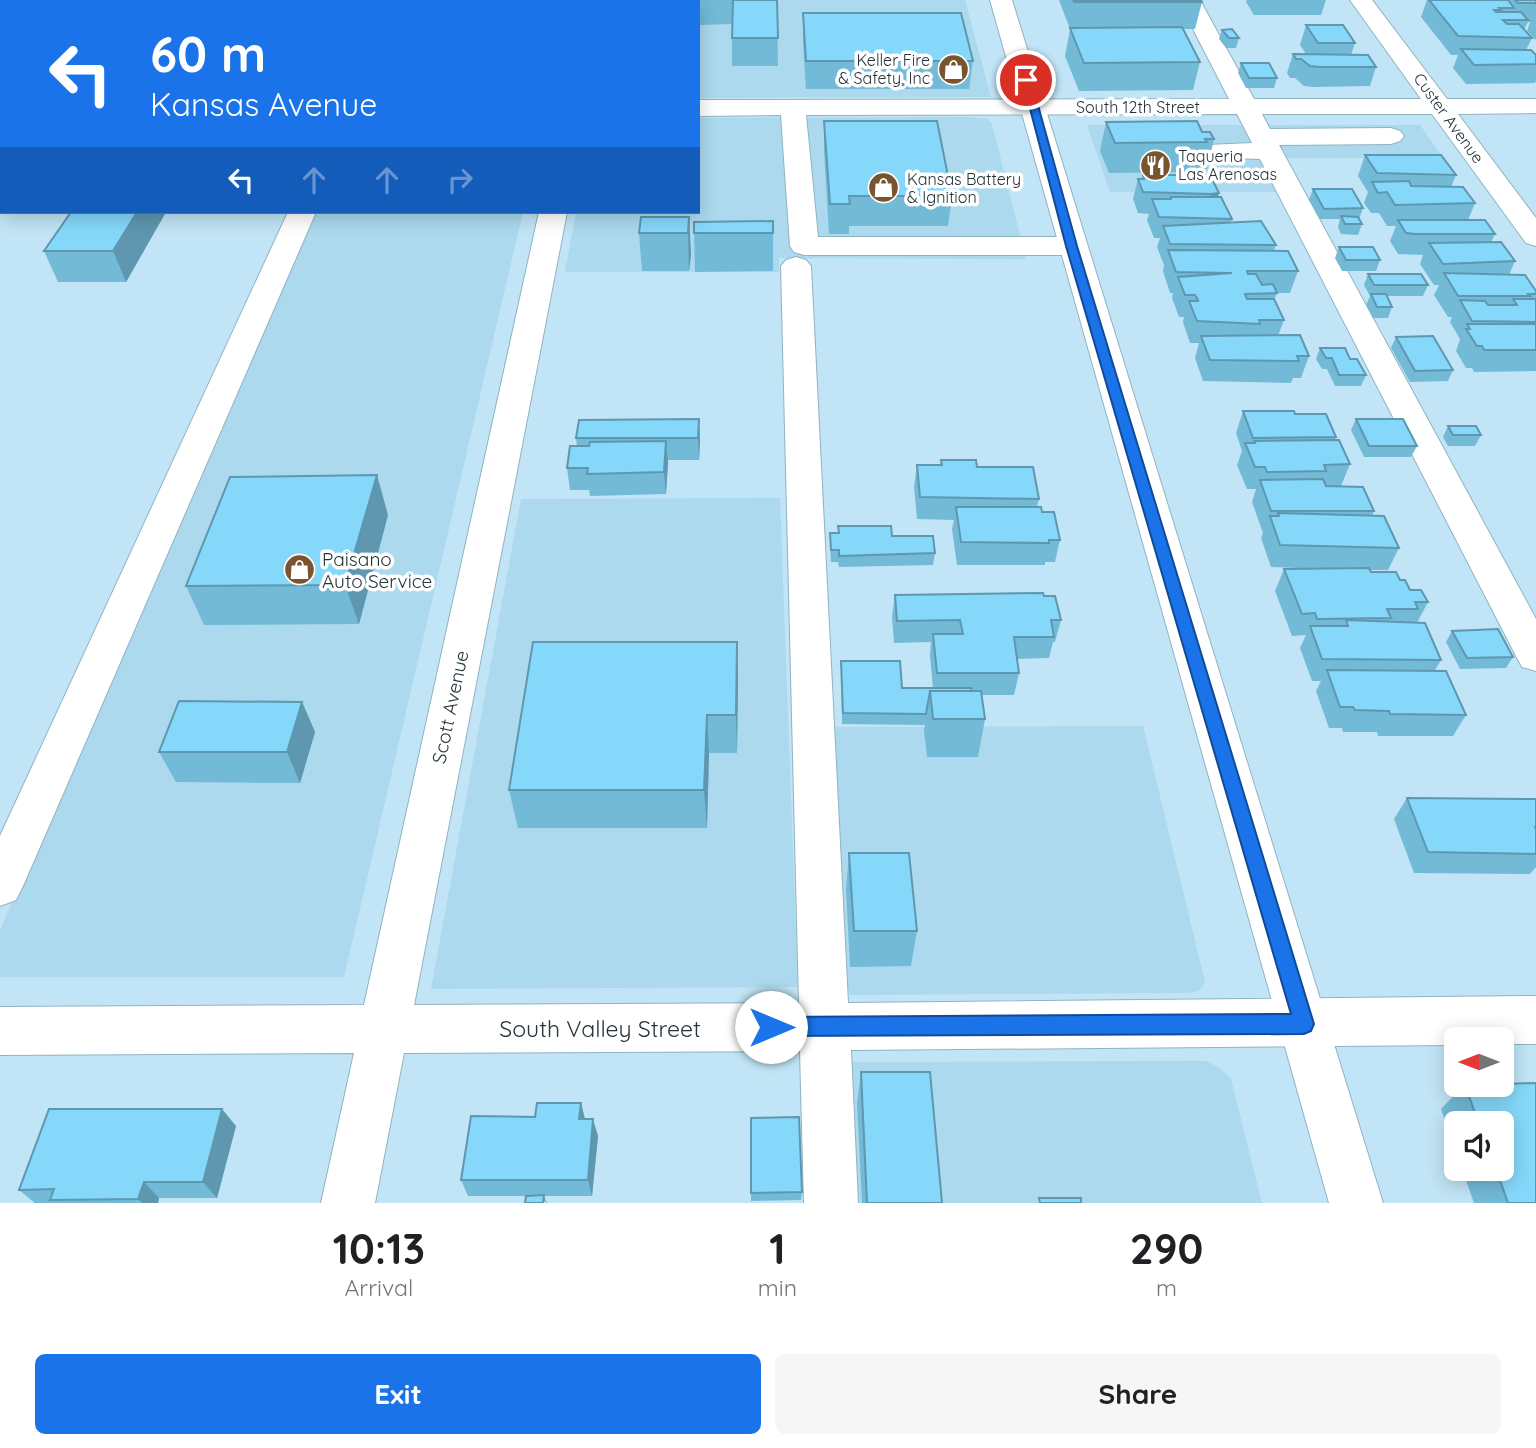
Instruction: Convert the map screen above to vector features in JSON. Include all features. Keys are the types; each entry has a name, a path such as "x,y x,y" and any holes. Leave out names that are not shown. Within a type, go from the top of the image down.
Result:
{"street":[{"path":"1001,0 1356,1203"},
{"path":"1189,0 1536,656"},
{"name":"Custer Avenue","path":"1361,0 1536,237"},
{"name":"South 12th Street","path":"700,108 1536,106"},
{"path":"793,107 827,1026 831,1203"},
{"path":"1217,151 1266,144 1391,136"},
{"path":"0,886 301,214"},
{"name":"Scott Avenue","path":"348,1203 553,214"},
{"path":"800,256 974,246 1072,246"},
{"name":"South Valley Street","path":"0,1031 1304,1024 1536,1020"}],"shaded area":[{"path":"700,0 965,0 991,97 700,98"},
{"path":"700,118 987,119 992,124 1026,259 779,258 779,272 565,272 576,214 700,214"},
{"path":"1087,125 1243,125 1277,192 1110,192"},
{"path":"1264,125 1420,125 1443,158 1281,158"},
{"path":"314,214 523,214 344,977 0,977 0,930"},
{"path":"780,498 798,987 431,989 521,499"},
{"path":"1143,726 1205,982 1200,990 1189,993 850,995 836,951 826,727"},
{"path":"1205,1061 1219,1067 1231,1079 1262,1203 848,1203 842,1062"}],"building":[{"path":"733,0 777,0 778,38 732,38"},
{"path":"1073,0 1201,0 1202,2 1074,2"},
{"path":"1429,0 1508,0 1514,8 1494,10 1521,12 1528,20 1503,20 1507,24 1519,24 1532,38 1458,36"},
{"path":"1515,0 1536,0 1536,3 1518,3"},
{"path":"803,13 961,13 973,61 806,61"},
{"path":"1306,25 1343,25 1355,43 1318,43"},
{"path":"1182,27 1200,62 1084,63 1070,28"},
{"path":"1232,29 1239,38 1229,38 1222,30"},
{"path":"1461,49 1531,50 1536,55 1536,64 1474,65"},
{"path":"1293,54 1368,55 1376,67 1310,66 1301,59 1296,59"},
{"path":"1241,63 1269,63 1277,78 1249,78"},
{"path":"824,121 937,121 952,196 849,196 850,204 830,204"},
{"path":"1197,121 1202,132 1210,132 1214,139 1205,139 1207,142 1115,143 1106,122"},
{"path":"1365,155 1441,155 1456,175 1377,173"},
{"path":"1143,175 1211,177 1219,193 1143,192 1138,179 1144,179"},
{"path":"1409,181 1411,186 1463,187 1475,203 1395,205 1387,192 1378,193 1372,182"},
{"path":"1313,189 1352,189 1363,208 1324,209"},
{"path":"1221,197 1232,219 1159,217 1152,199"},
{"path":"70,214 136,214 113,251 44,251"},
{"path":"1341,216 1358,217 1362,224 1345,224"},
{"path":"641,217 689,217 688,233 639,233"},
{"path":"1398,220 1485,220 1495,234 1406,233"},
{"path":"773,221 773,233 694,233 694,222"},
{"path":"1261,221 1276,245 1170,244 1163,226"},
{"path":"1501,242 1515,261 1443,264 1429,243"},
{"path":"1339,247 1373,247 1380,260 1346,260"},
{"path":"1168,250 1288,251 1298,271 1247,271 1248,274 1256,274 1262,285 1273,284 1277,293 1245,294 1247,299 1274,299 1284,320 1259,320 1260,324 1197,321 1189,301 1198,301 1197,298 1195,295 1185,295 1178,277 1232,273 1176,272"},
{"path":"1444,273 1525,275 1536,294 1458,296"},
{"path":"1368,274 1421,274 1428,285 1374,285"},
{"path":"1371,294 1386,294 1392,307 1377,307"},
{"path":"1513,299 1536,299 1536,322 1472,321 1460,300 1485,301 1488,305 1517,305"},
{"path":"1467,324 1536,324 1536,350 1484,350 1482,346 1477,346 1466,329 1470,329"},
{"path":"1300,335 1309,356 1297,356 1299,361 1210,360 1201,336"},
{"path":"1433,336 1453,370 1415,371 1396,337"},
{"path":"1320,348 1345,348 1350,359 1357,359 1366,375 1339,375 1332,358 1326,358"},
{"path":"1243,411 1326,414 1336,437 1253,438"},
{"path":"699,419 698,438 576,438 579,420"},
{"path":"1356,419 1403,419 1417,446 1369,446"},
{"path":"1448,426 1476,426 1481,435 1453,435"},
{"path":"1339,440 1350,464 1324,465 1326,471 1267,472 1265,467 1255,467 1245,443 1255,443 1254,441"},
{"path":"666,441 664,472 587,474 588,468 567,468 570,446 589,446 590,442"},
{"path":"941,460 976,460 977,467 1033,467 1039,499 920,497 917,465 942,465"},
{"path":"377,475 345,585 186,586 230,477"},
{"path":"1323,479 1326,486 1363,487 1374,511 1271,511 1260,480"},
{"path":"956,507 1041,507 1042,512 1054,512 1060,540 1049,540 1049,543 961,542"},
{"path":"1278,513 1384,516 1399,548 1280,545 1270,516 1279,516"},
{"path":"838,526 891,526 892,536 933,536 935,553 839,556 839,550 831,550 830,533 839,533"},
{"path":"1369,568 1371,572 1396,572 1400,580 1405,580 1410,590 1421,590 1428,602 1415,602 1418,609 1387,609 1391,618 1317,619 1315,613 1302,614 1284,569"},
{"path":"1043,593 1044,596 1055,596 1061,620 1051,620 1054,637 1014,637 1019,673 937,673 933,634 963,634 960,620 897,621 895,595"},
{"path":"1346,620 1425,623 1441,660 1322,659 1310,626 1348,626"},
{"path":"1498,629 1513,657 1467,658 1452,631"},
{"path":"533,642 737,642 736,715 707,715 704,790 509,790"},
{"path":"841,661 900,661 902,688 971,688 972,691 930,691 926,714 843,713"},
{"path":"1327,670 1446,671 1466,715 1390,714 1389,711 1340,707"},
{"path":"930,691 981,691 985,719 933,719"},
{"path":"179,701 302,702 287,752 159,752"},
{"path":"1407,798 1536,799 1536,854 1428,852"},
{"path":"849,853 909,853 917,931 854,931"},
{"path":"861,1072 930,1072 942,1203 867,1203"},
{"path":"1536,1083 1536,1203 1508,1203 1500,1181 1514,1181 1514,1111 1474,1111 1469,1097 1514,1097 1514,1084"},
{"path":"537,1103 581,1103 579,1119 593,1119 588,1180 461,1180 471,1116 535,1117"},
{"path":"49,1109 222,1109 203,1182 144,1182 138,1199 50,1200 54,1189 19,1190"},
{"path":"799,1117 802,1192 751,1193 751,1118"},
{"path":"544,1195 543,1203 525,1203 526,1196"},
{"path":"1039,1198 1081,1198 1081,1203 1040,1203"}],"place":[{"name":"Keller Fire & Safety, Inc","path":"953,69"},
{"name":"Taqueria Las Arenosas","path":"1155,165"},
{"name":"Kansas Battery & Ignition","path":"884,188"},
{"name":"Paisano Auto Service","path":"299,570"}],"route":[{"path":"771,1027 1304,1024 1072,246 1026,80"}]}
